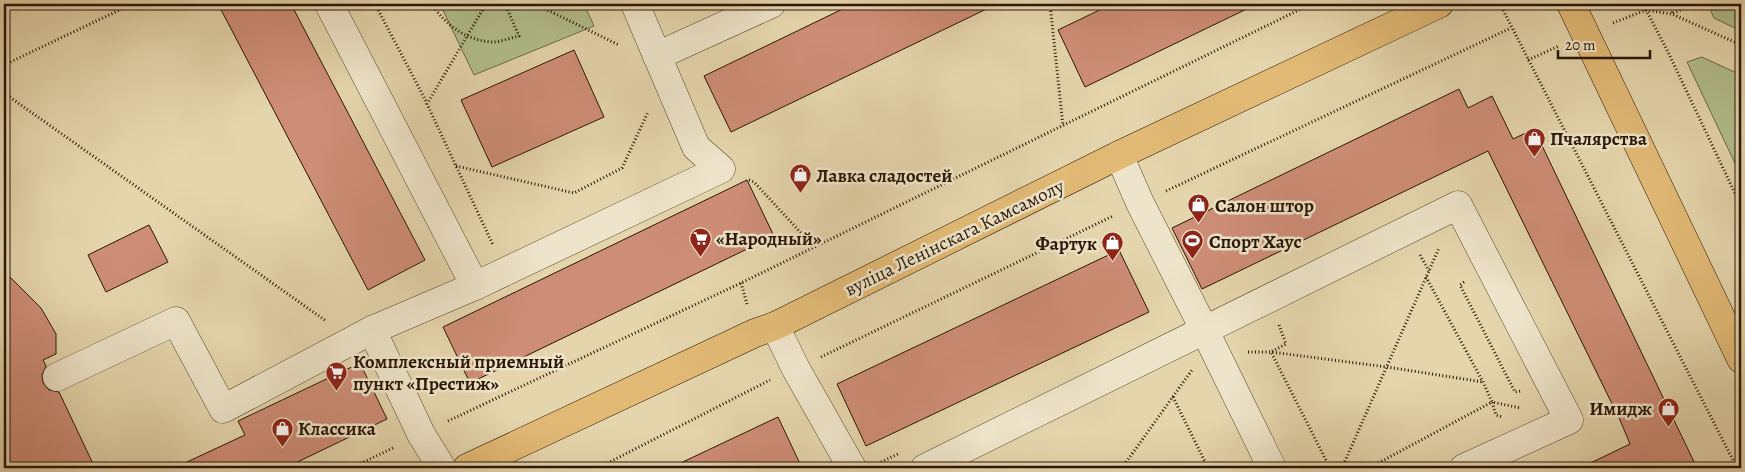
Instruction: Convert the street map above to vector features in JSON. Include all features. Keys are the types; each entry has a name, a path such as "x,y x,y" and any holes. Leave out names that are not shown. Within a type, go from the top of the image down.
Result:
{"main road":[{"name":"вуліца Ленінскага Камсамолу","path":"467,468 755,333 775,326 1119,155 1439,4"},
{"path":"1572,4 1741,359"}],"lane":[{"path":"329,4 475,286"},
{"path":"57,377 176,321 223,409 363,335 475,286 721,169 696,147 635,4"},
{"path":"657,56 771,4"},
{"path":"1119,155 1140,203 1211,341 1272,468"},
{"path":"916,459 1211,341 1458,205 1568,420 1464,468"},
{"path":"775,326 796,369 864,466"},
{"path":"363,335 442,468"}],"path":[{"path":"4,64 132,4"},
{"path":"375,4 427,104 505,272"},
{"path":"431,4 444,22 467,36 493,42 519,36 505,4"},
{"path":"427,104 486,4"},
{"path":"535,4 627,49"},
{"path":"1050,4 1063,126"},
{"path":"351,468 741,283 1311,4"},
{"path":"1500,4 1737,468"},
{"path":"1646,10 1650,4"},
{"path":"1672,14 1675,4"},
{"path":"1672,14 1693,4"},
{"path":"1646,10 1672,14 1741,45"},
{"path":"1646,10 1741,206"},
{"path":"598,468 767,381 796,369 1140,203 1511,28"},
{"path":"4,93 363,335"},
{"path":"456,166 574,193 622,168 649,110"},
{"path":"721,169 754,182 814,247"},
{"path":"1342,468 1440,247"},
{"path":"1420,248 1418,253 1429,271"},
{"path":"1426,277 1483,382 1496,415 1510,419"},
{"path":"1466,279 1460,285 1515,392 1523,391"},
{"path":"1271,323 1279,325 1286,344 1271,352"},
{"path":"1122,468 1211,341 1248,352 1271,352 1387,366 1483,382"},
{"path":"1247,344 1248,352"},
{"path":"1271,352 1330,468"},
{"path":"1173,396 1208,468"},
{"path":"1368,468 1492,402 1520,408"},
{"path":"864,466 916,459"}],"green space":[{"path":"440,4 584,4 594,26 474,75"},
{"path":"1715,4 1741,4 1741,31 1714,18 1709,7"},
{"path":"1702,57 1741,75 1741,176 1687,62"}],"building":[{"path":"218,4 291,4 425,260 368,290"},
{"path":"853,4 997,4 731,132 704,76"},
{"path":"1112,4 1257,4 1085,87 1058,30"},
{"path":"574,50 604,117 492,167 461,100"},
{"path":"1459,89 1468,108 1492,96 1513,139 1534,129 1697,468 1580,468 1630,444 1488,151 1202,289 1172,228"},
{"path":"747,180 774,236 470,383 443,327"},
{"path":"149,225 168,262 106,292 88,255"},
{"path":"1119,250 1149,312 866,446 837,384"},
{"path":"4,271 41,308 56,334 56,354 43,360 46,366 42,375 43,383 49,390 59,392 95,468 4,468"},
{"name":"Комплексный приемный пункт «Престиж»","path":"360,363 387,419 285,468 174,468 245,435 238,421"},
{"path":"778,417 802,468 670,468"}],"place":[{"name":"Пчалярства","path":"1534,157"},
{"name":"Лавка сладостей","path":"800,194"},
{"name":"Салон штор","path":"1199,224"},
{"name":"«Народный»","path":"700,257"},
{"name":"Спорт Хаус","path":"1193,260"},
{"name":"Фартук","path":"1113,262"},
{"name":"Комплексный приемный пункт «Престиж»","path":"337,391"},
{"name":"Имидж","path":"1668,427"},
{"name":"Классика","path":"282,447"}]}
